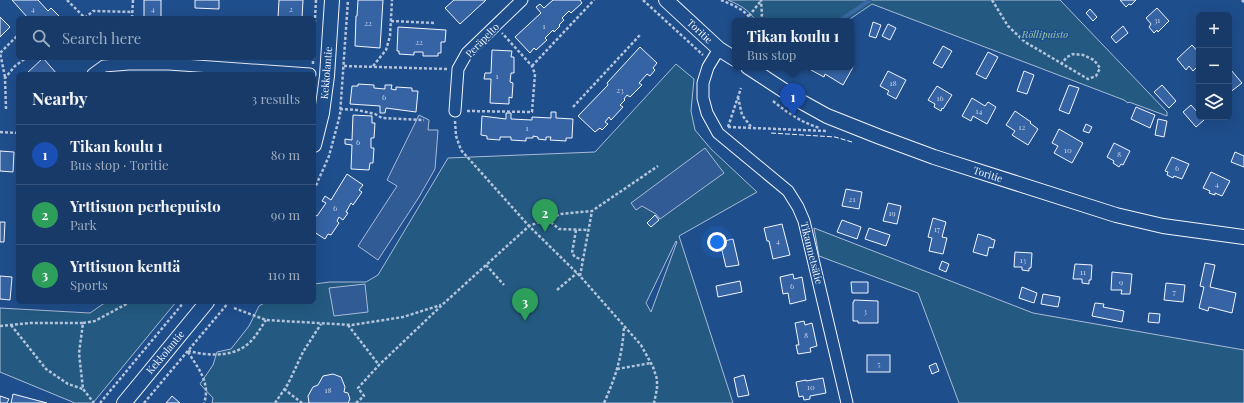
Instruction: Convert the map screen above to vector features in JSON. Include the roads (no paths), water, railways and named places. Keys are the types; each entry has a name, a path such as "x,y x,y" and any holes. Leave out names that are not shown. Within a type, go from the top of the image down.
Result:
{"street":[{"name":"Kekkolantie","path":"316,137 322,113 320,75 332,0"},
{"name":"Peräpelto","path":"455,111 458,69 467,53 522,0"},
{"name":"Toritie","path":"666,0 719,49 732,57"},
{"name":"Tikanmetsätie","path":"719,49 708,67 703,83 703,98 706,113 718,134 788,191 798,207 804,221 847,403"},
{"path":"96,72 104,66 129,64 169,64 282,72"},
{"name":"Toritie","path":"753,70 800,101 827,116 934,157 1116,215 1163,226 1244,237"},
{"name":"Kekkolantie","path":"124,403 205,304"}],"waterway":[{"path":"843,18 870,0"}],"place":[{"name":"Tikan koulu 1","path":"793,116"},
{"name":"Yrttisuon perhepuisto","path":"545,232"},
{"name":"Yrttisuon kenttä","path":"525,321"}],"park label":[{"name":"Röllipuisto","path":"1045,34"}]}
